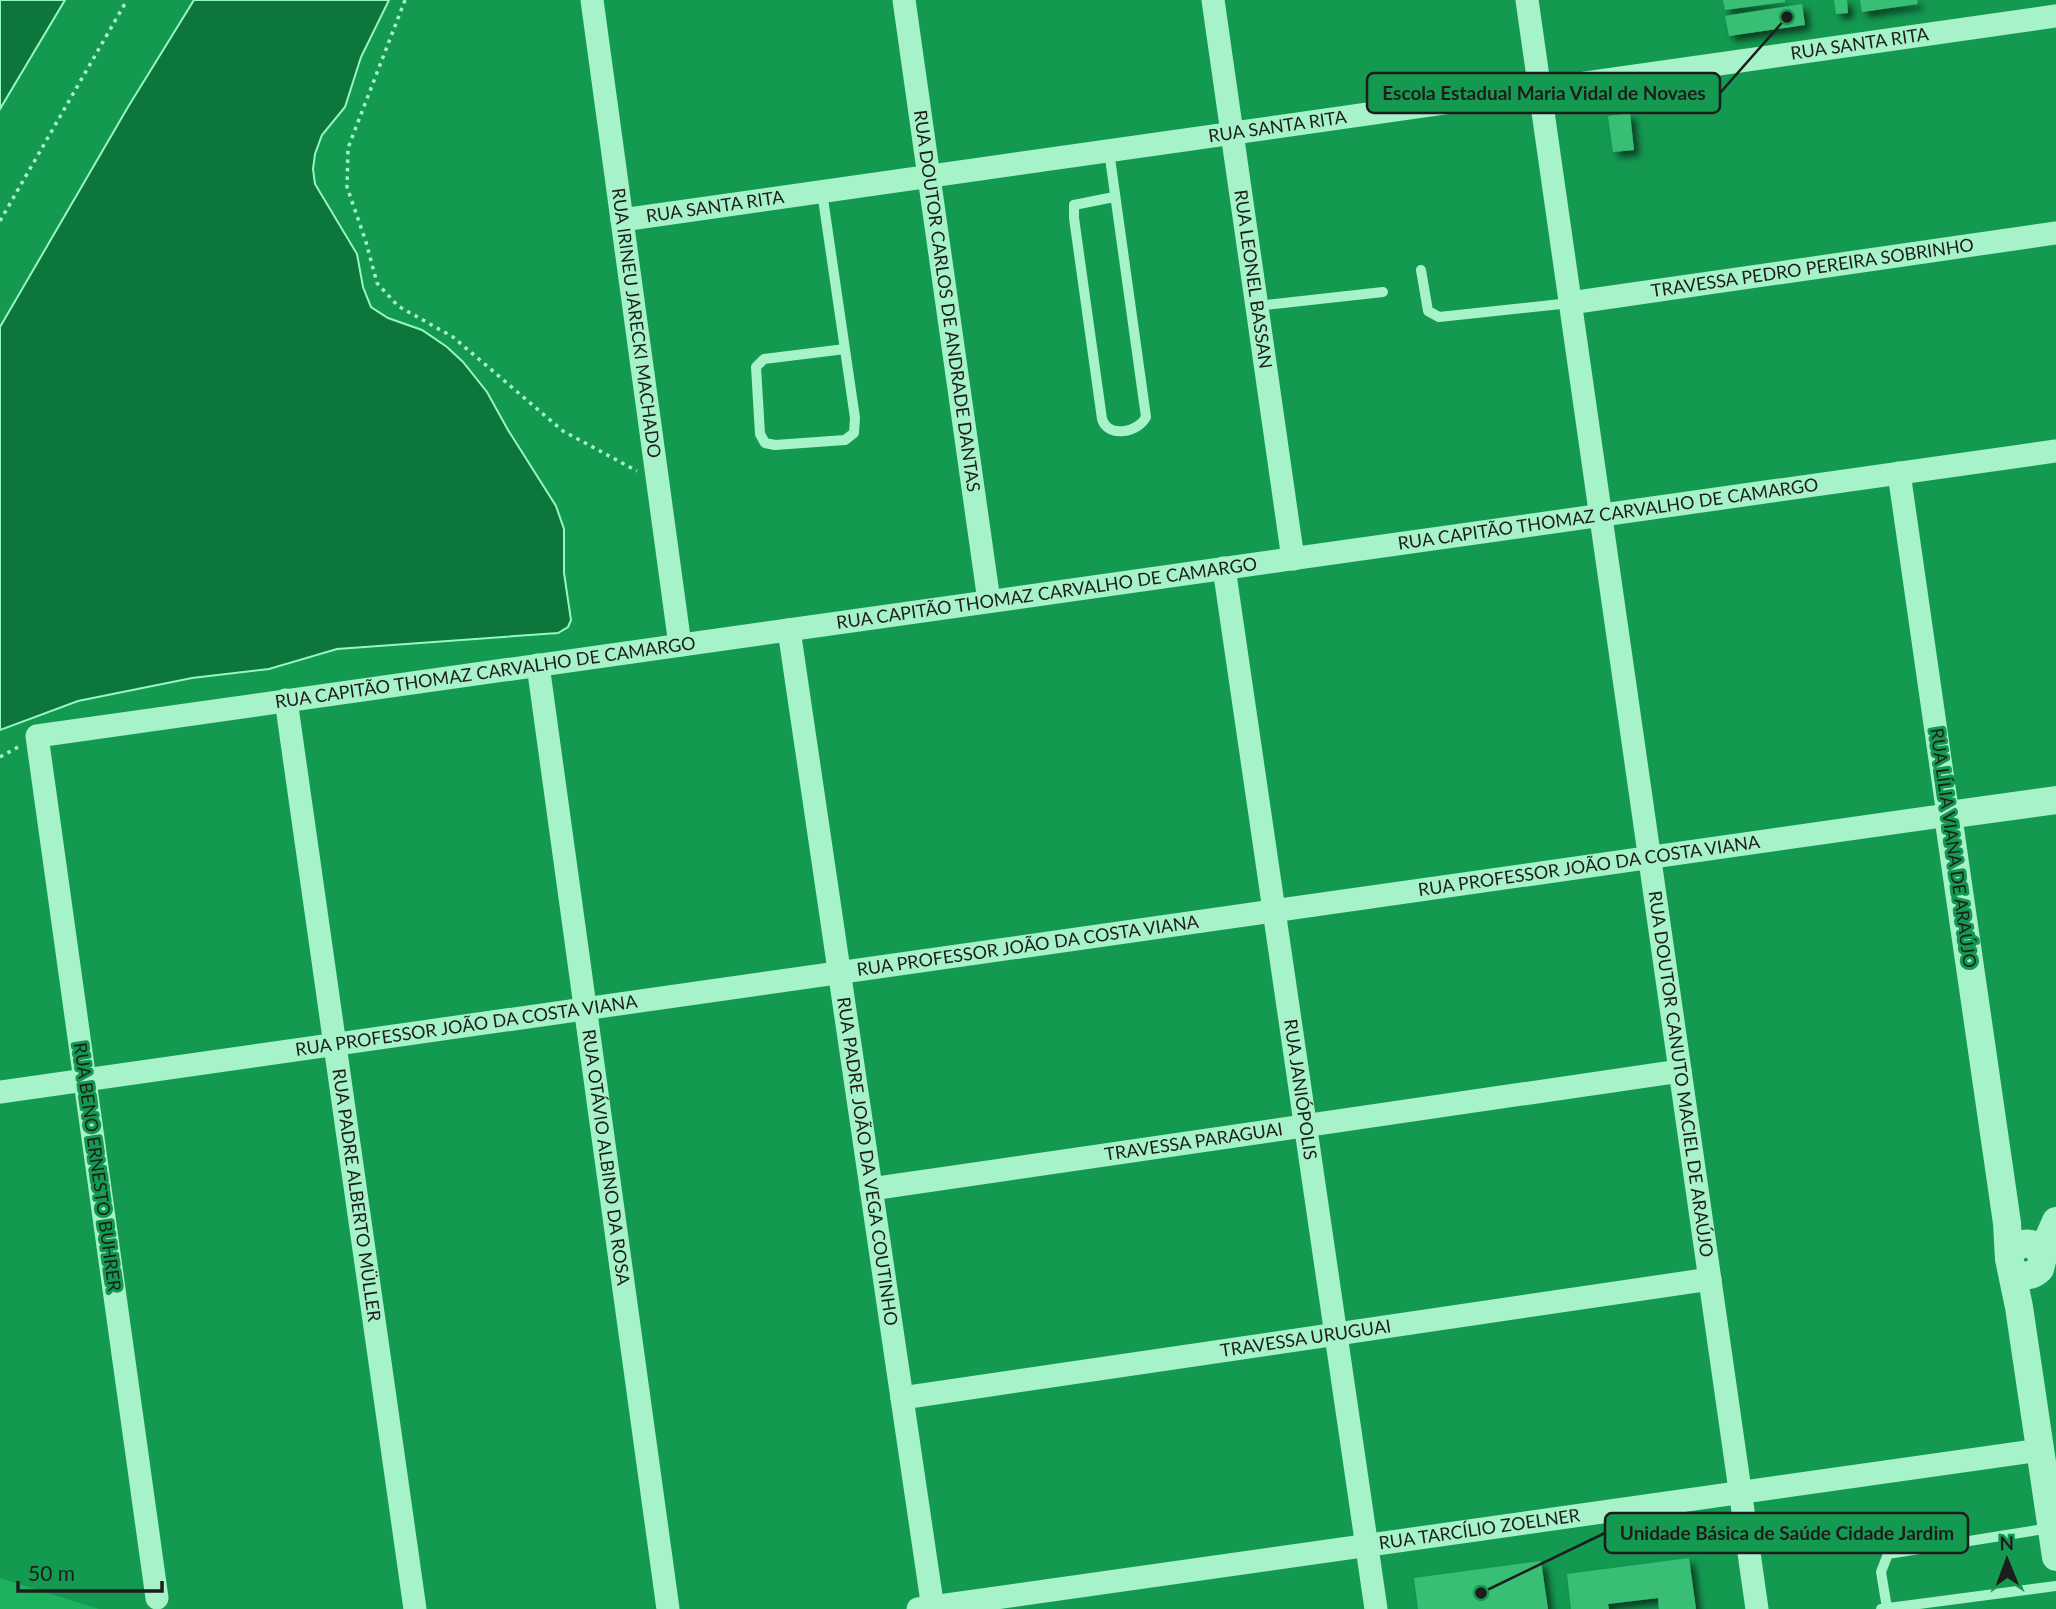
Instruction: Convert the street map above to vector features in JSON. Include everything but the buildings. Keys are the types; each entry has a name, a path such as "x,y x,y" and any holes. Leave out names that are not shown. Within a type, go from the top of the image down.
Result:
{"street":[{"name":"RUA IRINEU JARECKI MACHADO","path":"593,0 680,645"},
{"name":"RUA DOUTOR CARLOS DE ANDRADE DANTAS","path":"904,0 989,601"},
{"name":"RUA LEONEL BASSAN","path":"1213,0 1293,559"},
{"name":"RUA DOUTOR CANUTO MACIEL DE ARAÚJO","path":"1527,0 1757,1609"},
{"name":"RUA SANTA RITA","path":"622,220 2056,16"},
{"name":"TRAVESSA PEDRO PEREIRA SOBRINHO","path":"1570,303 2056,233"},
{"name":"RUA CAPITÃO THOMAZ CARVALHO DE CAMARGO","path":"37,736 2056,451"},
{"name":"RUA LÍLIA VIANA DE ARAÚJO","path":"1899,473 1948,815 2027,1257 2020,1307 2055,1547"},
{"name":"RUA JANIÓPOLIS","path":"1224,568 1376,1609"},
{"name":"RUA PADRE JOÃO DA VEGA COUTINHO","path":"789,630 902,1398 928,1608"},
{"name":"RUA OTÁVIO ALBINO DA ROSA","path":"538,665 668,1609"},
{"name":"RUA PADRE ALBERTO MÜLLER","path":"286,700 415,1609"},
{"name":"RUA BENO ERNESTO BUHRER","path":"37,736 157,1598"},
{"name":"RUA PROFESSOR JOÃO DA COSTA VIANA","path":"0,1092 2056,800"},
{"name":"TRAVESSA PARAGUAI","path":"871,1189 1680,1071"},
{"path":"2027,1257 2056,1221"},
{"name":"TRAVESSA URUGUAI","path":"902,1398 1710,1279"},
{"name":"RUA TARCÍLIO ZOELNER","path":"928,1608 2040,1450"}],"lane":[{"path":"1109,151 1146,417 1143,425 1135,430 1109,430 1104,426 1074,218 1074,205 1114,197"},
{"path":"822,192 845,349 855,418 854,433 845,440 775,445 765,443 760,434 756,367 764,359 845,349"},
{"path":"1421,270 1428,311 1439,317 1570,303"},
{"path":"1257,306 1383,292"},
{"path":"1887,1608 1881,1572 1888,1554 2055,1547"},
{"path":"1881,1609 2056,1586"}],"path":[{"path":"0,221 127,0"},
{"path":"405,0 348,148 347,187 377,283 398,306 453,337 563,431 657,482"}],"shaded area":[{"path":"0,0 65,0 0,109"},
{"path":"194,0 389,0 361,57 345,107 322,135 315,154 315,184 357,254 363,287 371,307 388,318 422,330 463,362 487,392 556,506 564,529 564,573 571,620 568,627 558,633 337,649 269,669 192,678 78,701 0,730 0,327 128,107"},
{"path":"0,1578 99,1609 0,1609"}],"place":[{"name":"Escola Estadual Maria Vidal de Novaes","path":"1787,17"},
{"name":"Unidade Básica de Saúde Cidade Jardim","path":"1481,1593"}]}
